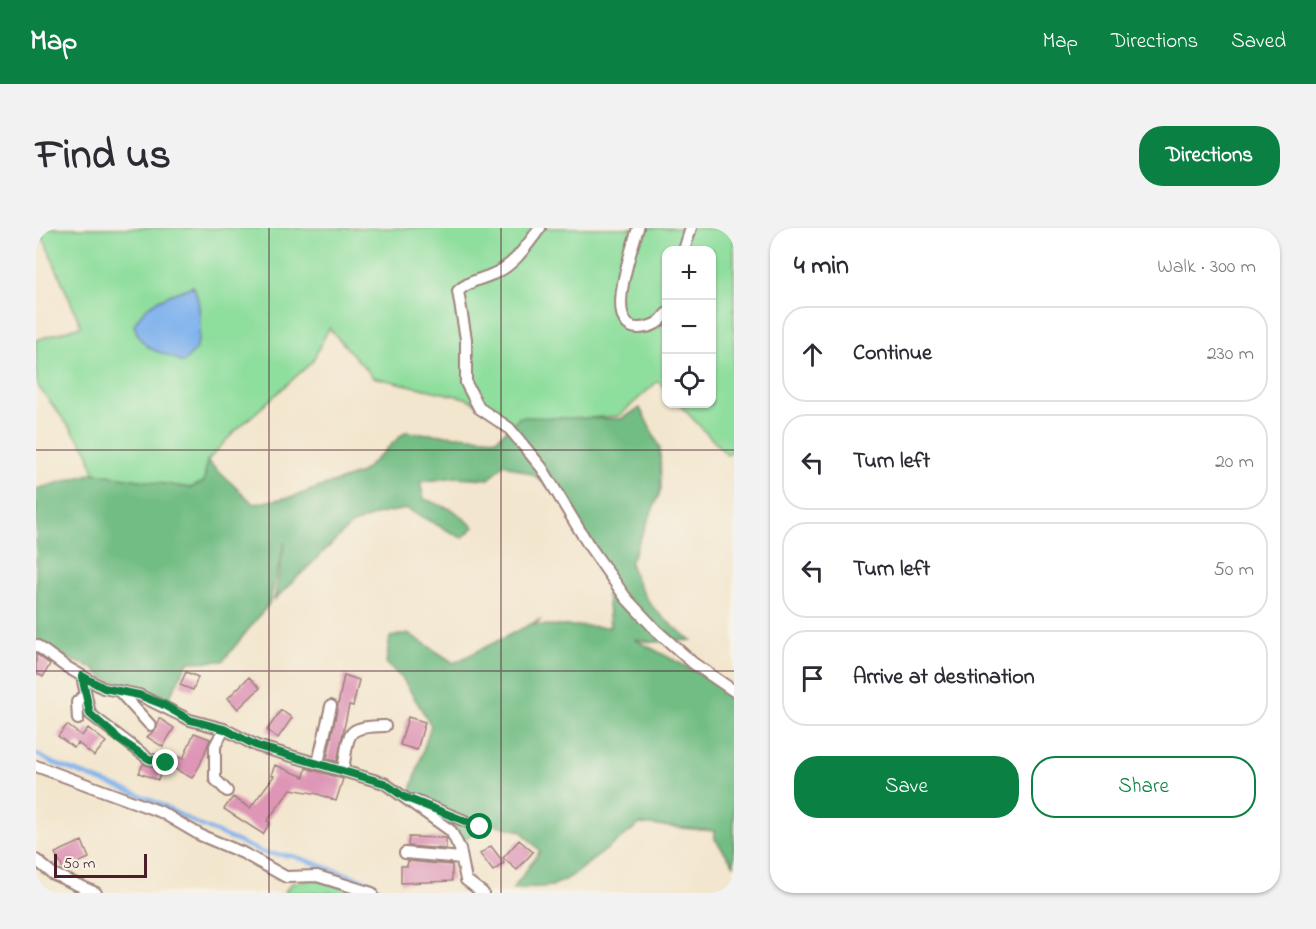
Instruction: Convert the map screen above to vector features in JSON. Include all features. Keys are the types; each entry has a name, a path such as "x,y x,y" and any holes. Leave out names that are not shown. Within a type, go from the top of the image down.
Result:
{"street":[{"path":"540,228 508,266 493,274 469,281 458,291 466,339 466,383 478,408 509,428 542,468 588,544 626,598 656,630 693,663 734,691"},
{"path":"638,228 620,296 620,309 628,324 635,328 654,326 662,318"},
{"path":"685,246 691,228"},
{"path":"36,645 104,688 139,695 190,720 224,729 257,746 343,769 384,783 451,831 460,849 466,880 483,893"},
{"path":"82,676 90,714 149,759 166,763"},
{"path":"118,691 150,725"},
{"path":"78,719 77,702 86,694"},
{"path":"318,763 331,706"},
{"path":"343,769 350,734 358,727 385,726"},
{"path":"224,729 215,746 215,779 227,791"},
{"path":"36,769 161,812 200,835 243,853 286,877 317,876 372,893"},
{"path":"404,797 480,827"},
{"path":"405,853 461,858"},
{"path":"36,860 53,874 96,893"}],"green space":[{"path":"39,228 734,228 734,450 727,455 683,408 716,408 716,246 662,246 662,386 658,381 619,416 514,423 465,398 373,377 329,328 312,362 233,433 207,461 204,482 190,488 94,473 88,451 37,385 36,340 81,326"},
{"path":"640,408 660,448 661,490 630,563 640,588 653,607 691,640 651,642 634,639 734,692 734,865 715,839 714,831 640,824 570,877 552,886 513,889 540,851 521,831 486,822 463,841 409,797 431,725 403,679 386,663 390,637 408,633 454,663 541,619 535,625 610,627 605,568 560,496 534,475 504,464 489,479 456,477 420,482 424,499 453,510 474,527 462,538 407,509 378,514 351,525 274,600 285,542 269,604 223,661 188,662 169,698 105,679 91,667 36,647 36,489 94,473 190,488 204,482 207,461 254,504 295,496 361,473 405,432 497,439 520,417 621,419"},
{"path":"314,879 365,893 284,893 292,883"}],"water":[{"path":"193,286 200,317 198,342 195,350 183,363 148,347 138,335 134,325 152,304"}],"building":[{"path":"36,654 50,664 43,677 36,673"},
{"path":"186,672 198,677 193,690 180,685"},
{"path":"344,675 359,680 353,706 349,705 337,761 327,759"},
{"path":"249,677 260,688 238,709 228,698"},
{"path":"281,710 292,718 278,738 267,730"},
{"path":"408,717 425,722 417,750 400,745"},
{"path":"159,718 174,728 163,747 147,737 157,728"},
{"path":"67,725 82,736 88,728 106,742 94,756 78,743 74,748 58,736"},
{"path":"194,733 210,739 200,765 192,778 173,768 179,757 183,759"},
{"path":"143,764 162,770 158,780 139,773"},
{"path":"275,765 304,777 306,768 343,779 336,801 318,794 291,789 267,821 270,823 263,834 224,809 233,797 250,808 274,776 271,775"},
{"path":"409,837 446,838 446,849 408,846"},
{"path":"519,840 533,852 517,870 503,858"},
{"path":"82,841 89,858 63,869 55,853"},
{"path":"491,846 504,863 493,871 480,854"},
{"path":"408,861 452,865 452,881 401,883 401,866 407,866"}],"waterway":[{"path":"36,754 53,763 150,799 200,825 264,853 293,856 370,882 385,893"}],"route":[{"path":"166,763 149,759 120,740 90,714 82,676 104,688 139,695 162,704 190,720 224,729 257,746 343,769 384,783 404,797 480,827"}]}
